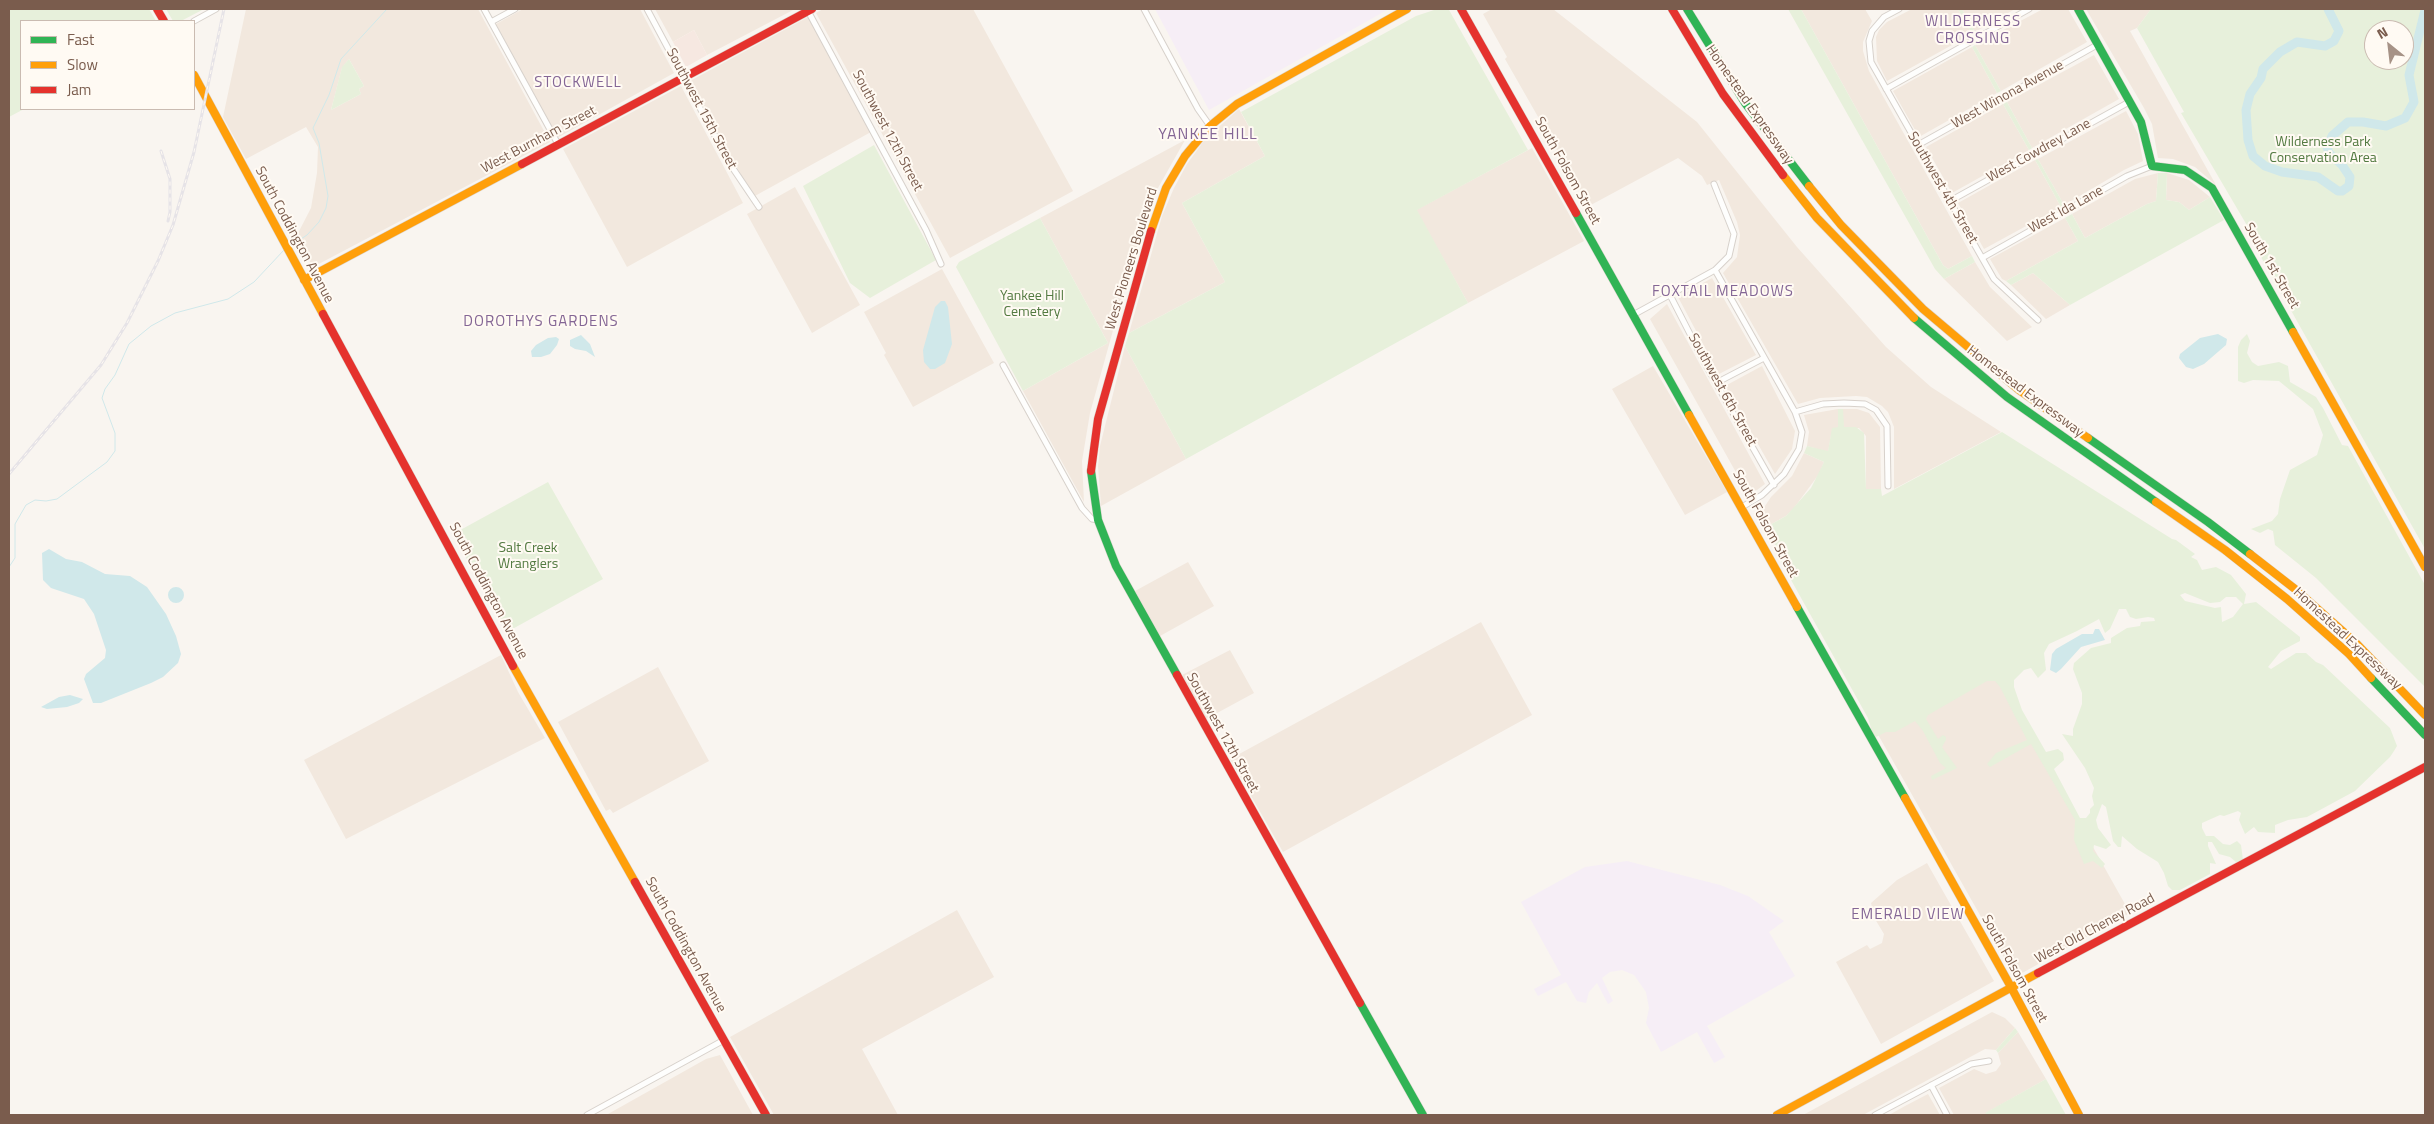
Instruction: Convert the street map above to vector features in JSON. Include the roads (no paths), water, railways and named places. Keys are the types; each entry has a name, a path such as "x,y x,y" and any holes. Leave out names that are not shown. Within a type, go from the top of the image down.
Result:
{"main road":[{"path":"157,9 163,20"},
{"name":"West Pioneers Boulevard","path":"1098,520 1092,487 1092,465 1095,433 1101,405 1164,194 1185,156 1210,126 1247,97 1407,9"},
{"name":"South Folsom Street","path":"1461,9 2011,988 2078,1115"},
{"name":"Homestead Expressway","path":"1672,9 1724,94 1768,156 1824,225 1895,301 1946,347 2007,397 2225,550 2281,594 2349,654 2425,734"},
{"name":"Homestead Expressway","path":"1687,9 1745,103 1790,164 1841,225 1923,309 2019,390 2208,522 2296,589 2355,642 2425,715"},
{"path":"2078,9 2144,130 2152,166"},
{"name":"West Burnham Street","path":"304,280 810,10"},
{"name":"South Coddington Avenue","path":"195,77 504,650 766,1115"},
{"name":"South 1st Street","path":"2152,166 2186,170 2212,188 2425,567"},
{"name":"Southwest 12th Street","path":"1098,520 1108,548 1124,582 1423,1115"},
{"name":"West Old Cheney Road","path":"1777,1115 2425,767"},
{"name":"South Folsom Street","path":"2046,1053 2059,1070 2084,1115"}],"street":[{"path":"195,20 216,9"},
{"path":"484,9 558,144"},
{"path":"491,22 515,9"},
{"name":"Southwest 15th Street","path":"647,9 730,164 759,207"},
{"path":"1144,9 1198,109 1210,126"},
{"name":"Southwest 4th Street","path":"1899,9 1877,23 1869,41 1871,62 1994,279 2038,320"},
{"path":"1886,89 2029,9"},
{"name":"Southwest 12th Street","path":"810,10 926,230 941,264"},
{"name":"West Winona Avenue","path":"1918,145 2097,45"},
{"name":"West Cowdrey Lane","path":"1950,201 2129,102"},
{"name":"West Ida Lane","path":"1982,258 2127,176 2152,166"},
{"path":"1633,315 1715,270 1730,256 1734,234 1714,184"},
{"path":"1715,270 1802,427 1801,443 1789,467 1774,485 1742,508"},
{"name":"Southwest 6th Street","path":"1670,295 1716,383 1774,485"},
{"path":"1716,383 1764,358"},
{"name":"Southwest 12th Street","path":"1003,365 1082,508 1092,519 1098,520"},
{"path":"1795,412 1815,406 1844,402 1860,403 1876,410 1887,426 1888,486"},
{"path":"587,1115 724,1040"},
{"path":"1875,1115 1970,1064 1989,1061"},
{"path":"1931,1085 1947,1115"}],"water":[{"path":"941,301 945,301 948,307 952,344 945,363 935,369 930,369 924,362 923,350 935,307"},
{"path":"2218,334 2227,339 2226,345 2204,364 2193,369 2186,367 2179,358 2180,354 2200,338"},
{"path":"581,335 590,344 595,357 586,351 570,346 570,340"},
{"path":"556,337 559,339 557,345 550,354 532,357 531,351 536,345 548,338"},
{"path":"49,549 66,559 82,562 105,574 130,576 147,587 166,614 176,636 181,654 178,663 163,677 151,683 101,703 93,703 84,679 86,674 105,658 106,650 94,614 84,599 51,588 43,580 42,553"},
{"path":"176,587 182,589 184,595 182,601 176,603 170,601 168,595 170,589"},
{"path":"2095,629 2099,629 2105,640 2081,647 2056,673 2050,670 2052,654 2056,649 2082,634 2093,634"},
{"path":"70,695 83,699 79,703 67,707 47,709 41,707 59,697"}],"waterway":[{"path":"289,247 307,235 319,222 326,208 328,196 319,143 313,128 329,95 341,59 387,9"},
{"path":"2328,9 2339,31 2334,41 2325,46 2297,42 2280,52 2263,69 2261,78 2250,94 2246,110 2248,140 2253,156 2265,166 2282,172 2318,177 2338,191 2342,191 2349,186 2350,177 2342,165 2329,153 2327,147 2332,136 2348,122 2363,122 2386,126 2405,118 2414,102 2409,75 2425,10"},
{"path":"9,567 15,558 15,524 26,505 35,500 57,499 107,462 115,451 115,433 102,398 129,344 151,326 175,313 228,299 254,282 284,250"}],"railway":[{"path":"9,474 101,365 127,323 158,261 173,225 194,152 224,9"},
{"path":"161,151 170,179 170,212 168,221"}],"district":[{"name":"WILDERNESS CROSSING","path":"1973,30"},
{"name":"STOCKWELL","path":"578,83"},
{"name":"YANKEE HILL","path":"1208,135"},
{"name":"FOXTAIL MEADOWS","path":"1723,292"},
{"name":"DOROTHYS GARDENS","path":"541,322"},
{"name":"EMERALD VIEW","path":"1908,915"}],"park label":[{"name":"Wilderness Park Conservation Area","path":"2323,152"},
{"name":"Yankee Hill Cemetery","path":"1032,306"},
{"name":"Salt Creek Wranglers","path":"528,558"}]}
